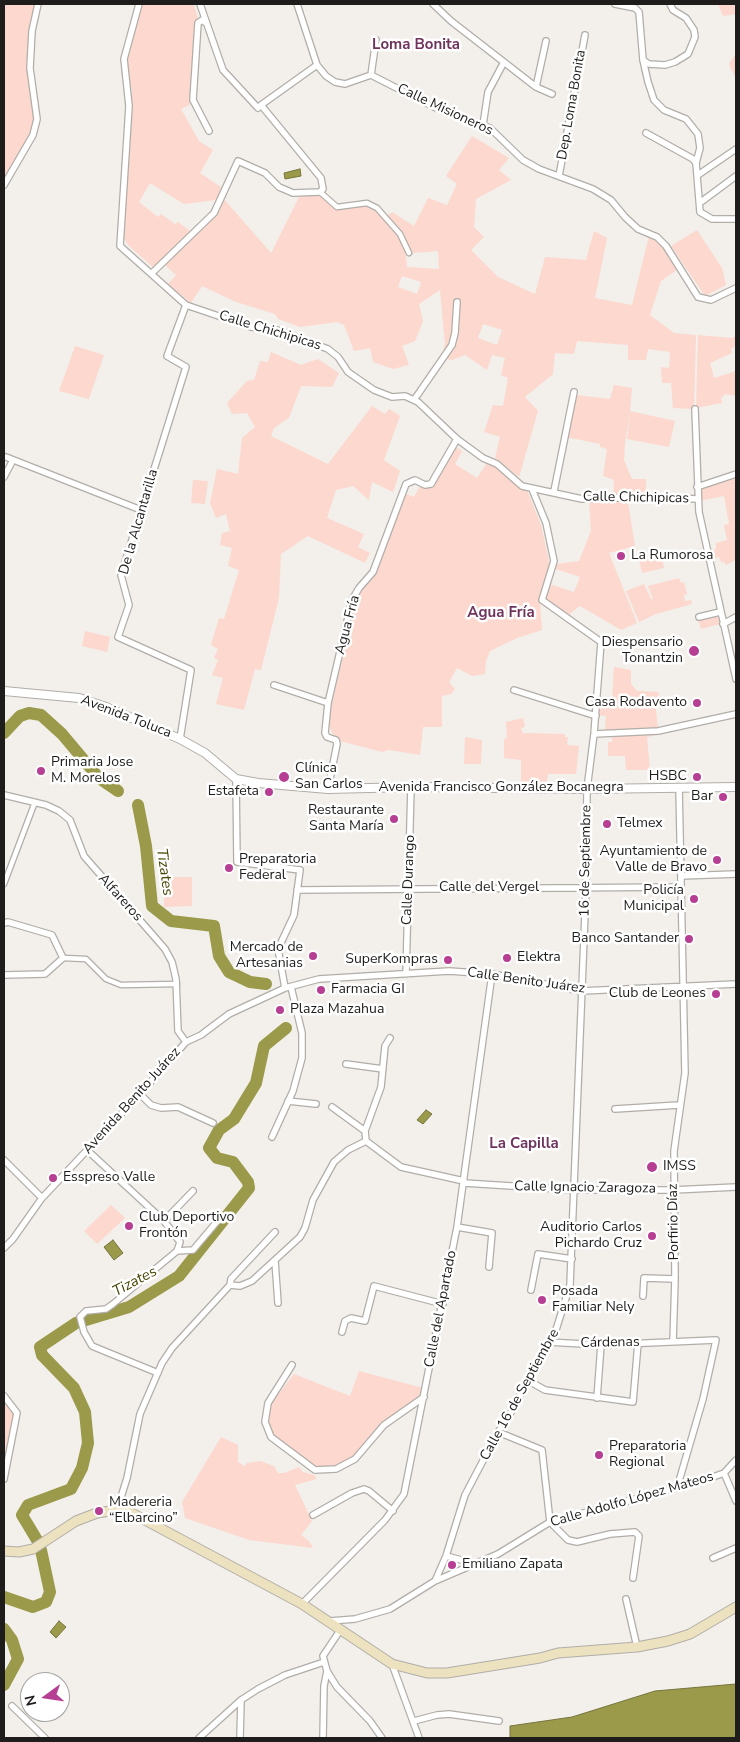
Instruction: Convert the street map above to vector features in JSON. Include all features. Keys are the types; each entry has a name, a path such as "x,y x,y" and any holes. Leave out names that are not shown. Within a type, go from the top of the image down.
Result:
{"main road":[{"path":"4,1550 19,1552 33,1549 84,1517 117,1510 131,1512 193,1548 302,1604 392,1664 416,1672 437,1673 540,1658 558,1653 637,1646 690,1634 736,1607"}],"street":[{"path":"4,185 33,135 36,119 30,68 32,31 38,4"},
{"name":"Calle Chichipicas","path":"139,4 124,59 129,106 120,246 186,304 250,327 277,330 328,348 338,357 348,372 384,395 405,396 414,400 457,439 483,458 497,464 522,486 554,491 582,499 650,497 697,499"},
{"path":"200,4 223,70 258,108 316,64"},
{"path":"433,4 451,21 536,87 552,94"},
{"path":"615,4 635,8 639,12 643,60 654,100 664,110 686,119 696,130 700,148 696,163 701,202 700,210 705,217 736,219"},
{"path":"643,60 649,64 665,65 675,62 688,54 695,37 694,30 686,18 673,10 670,4"},
{"path":"297,5 316,64 326,76 335,82 345,84 371,75 376,40"},
{"path":"206,24 202,20 198,23 192,100 209,131"},
{"name":"Dep. Loma Bonita","path":"559,176 585,34"},
{"path":"536,87 546,41"},
{"path":"483,125 488,92 504,62"},
{"name":"Calle Misioneros","path":"371,75 436,108 483,125 500,136 523,160 539,169 611,200 638,229 656,237 666,246 698,297 711,300 736,288"},
{"path":"261,104 321,178 323,189 320,192"},
{"path":"646,133 685,154 696,163"},
{"path":"698,176 736,149"},
{"path":"152,273 214,213 238,161 264,173 279,187 294,193 320,192 337,207 367,203 377,208 400,234 409,254"},
{"path":"701,202 736,176"},
{"path":"414,400 452,345 455,333 457,302"},
{"name":"De la Alcantarilla","path":"180,739 191,670 118,637 129,605 121,576 186,367 167,356 186,304"},
{"path":"554,491 574,392"},
{"path":"694,409 697,499 736,679"},
{"name":"Agua Fría","path":"328,788 337,744 325,733 328,703 352,600 358,588 373,572 406,484 415,480 425,485 431,484 457,439"},
{"path":"6,457 141,510"},
{"path":"4,477 13,460"},
{"path":"697,487 736,474"},
{"name":"16 de Septiembre","path":"532,488 546,523 554,561 542,600 601,642 596,716 587,789 586,888 581,991"},
{"path":"699,617 720,612"},
{"path":"723,624 736,617"},
{"path":"274,685 328,703"},
{"path":"514,690 596,716"},
{"name":"Avenida Toluca","path":"4,691 79,698 162,729 205,753 236,779"},
{"path":"594,734 658,731 736,714"},
{"path":"236,779 237,862 300,870 294,915 278,949 302,1033 302,1050 297,1080 272,1137"},
{"name":"Avenida Francisco González Bocanegra","path":"236,779 258,783 328,788 587,789 736,787"},
{"name":"Calle Durango","path":"406,974 411,787"},
{"name":"Porfirio Díaz","path":"673,1342 675,1279 674,1151 685,1073 679,787"},
{"name":"Alfareros","path":"4,795 35,802 59,811 70,820 84,856 169,954 177,984 177,1025 181,1037 186,1042"},
{"path":"4,884 35,802"},
{"path":"681,876 736,874"},
{"name":"Calle del Vergel","path":"297,890 681,887"},
{"path":"4,923 8,922 52,935 64,958"},
{"path":"4,975 45,974 64,958 86,959 106,979 121,985 177,984"},
{"name":"Calle Benito Juárez","path":"406,974 449,971 492,974 581,991 736,984"},
{"name":"Avenida Benito Juárez","path":"4,1248 13,1239 42,1198 186,1042 200,1035 235,1010 288,988 319,979 406,974"},
{"name":"Calle del Apartado","path":"302,1604 393,1511 404,1494 457,1227 492,974"},
{"name":"Calle 16 de Septiembre","path":"435,1581 446,1556 465,1495 548,1342 555,1333 570,1285 581,991"},
{"path":"230,1286 248,1283 275,1261 303,1233 313,1200 334,1162 348,1150 366,1142 365,1131 381,1087 385,1046 390,1038"},
{"path":"346,1064 384,1068"},
{"path":"140,1094 151,1105 161,1108 178,1107 213,1123"},
{"path":"288,1101 316,1104"},
{"path":"615,1109 679,1105"},
{"path":"332,1107 365,1131"},
{"name":"Calle Ignacio Zaragoza","path":"366,1142 401,1167 464,1182 575,1190 673,1190 736,1187"},
{"path":"88,1150 164,1221 180,1242 177,1251 114,1304 106,1309 86,1310 80,1319 87,1341 92,1346 158,1373"},
{"path":"4,1160 42,1198"},
{"path":"164,1221 193,1191"},
{"path":"177,1251 193,1250 220,1218"},
{"path":"457,1227 492,1233 489,1267"},
{"path":"117,1510 127,1478 140,1414 158,1373 172,1348 230,1286 231,1279 275,1232"},
{"path":"531,1290 538,1254 572,1259"},
{"path":"275,1261 278,1303"},
{"path":"643,1296 644,1278 675,1279"},
{"path":"342,1332 346,1321 351,1318 365,1321 374,1286 443,1304"},
{"path":"673,1342 716,1340 703,1399 678,1488"},
{"name":"Cárdenas","path":"548,1342 601,1345 673,1342"},
{"path":"527,1380 545,1390 633,1402 638,1343"},
{"path":"597,1398 601,1345"},
{"path":"292,1365 268,1403 264,1422 271,1437 315,1470 336,1469 355,1460 384,1426 424,1397"},
{"path":"4,1396 17,1413 4,1479"},
{"path":"498,1432 542,1450 550,1522 568,1540 577,1542 610,1534 635,1532 640,1536 633,1578"},
{"path":"736,1460 725,1472 736,1501"},
{"name":"Calle Adolfo López Mateos","path":"330,1621 380,1613 397,1605 435,1581 473,1563 498,1554 550,1522 678,1488 725,1472"},
{"path":"313,1515 352,1493 364,1489 393,1511"},
{"path":"713,1558 736,1548"},
{"path":"446,1556 473,1563"},
{"path":"626,1599 637,1646"},
{"path":"341,1629 324,1653 327,1671 336,1687 370,1721 382,1738"},
{"path":"202,1737 241,1700 275,1680 324,1662"},
{"path":"392,1664 419,1738"},
{"path":"323,1738 323,1705 327,1671"},
{"path":"240,1738 241,1700"},
{"path":"12,1706 45,1738"},
{"path":"414,1721 436,1715 449,1714 498,1721"}],"shaded area":[{"path":"4,4 36,4 30,31 28,68 34,119 31,134 4,181"},
{"path":"141,4 194,4 199,24 195,102 181,109 199,141 213,150 200,173 221,187 216,200 184,204 150,183 139,202 158,217 161,214 175,224 178,222 191,232 154,268 128,245 123,236 132,91 126,59"},
{"path":"718,4 736,4 736,14 723,16"},
{"path":"736,53 736,79 729,64"},
{"path":"472,136 509,158 499,170 511,180 476,199 474,227 484,237 471,250 498,277 535,294 545,257 586,260 594,231 607,238 595,298 632,305 649,236 664,247 677,270 661,281 650,315 674,333 696,335 694,409 673,408 671,383 662,383 661,367 669,368 670,352 648,349 646,360 628,360 628,345 577,341 574,354 555,353 553,374 525,397 538,411 519,477 495,458 500,437 484,432 493,405 503,406 508,378 501,375 505,358 492,355 487,370 465,355 452,360 441,358 445,344 440,290 419,304 423,321 415,341 402,346 409,365 393,369 373,362 370,348 354,351 344,325 337,322 300,327 278,319 275,314 236,302 202,286 191,303 168,284 176,275 164,264 215,213 222,197 271,253 299,197 319,194 336,208 367,204 378,212 399,234 405,248 407,267 439,269 438,251 413,253 401,233 386,217 392,212 414,226 428,198 447,205 457,184 446,176","holes":["402,276 421,282 417,294 398,287","483,324 502,330 497,345 478,338"]},
{"path":"300,169 301,176 285,179 284,173"},
{"path":"697,230 722,268 726,285 705,296 671,246"},
{"path":"698,335 732,338 736,336 736,347 731,348 732,353 710,363 714,378 736,371 736,396 725,394 721,398 722,403 696,408"},
{"path":"75,346 104,355 89,399 59,391"},
{"path":"271,352 301,365 318,359 339,373 332,387 301,386 289,418 274,428 271,436 328,464 372,406 385,414 389,409 400,416 384,460 400,471 393,492 372,482 369,500 353,486 336,490 327,518 364,534 358,547 370,553 365,563 308,536 281,554 279,598 261,670 255,669 244,710 216,704 223,678 212,675 218,660 214,658 218,649 211,645 219,618 224,619 239,570 228,566 232,548 220,545 222,533 230,531 226,514 216,518 210,503 217,469 238,474 242,438 255,427 247,413 232,414 227,403 247,381 254,380 260,361 268,362"},
{"path":"614,385 632,388 630,411 675,421 669,447 627,439 630,413 624,460 632,479 646,479 646,494 627,496 635,546 609,553 637,623 621,630 580,606 567,616 544,600 549,584 574,592 580,577 556,569 557,564 579,561 591,531 589,501 613,501 614,480 603,476 607,449 600,447 600,444 566,437 576,395 610,399"},
{"path":"456,447 462,451 455,464 477,478 487,463 494,466 519,488 527,490 541,525 550,566 540,603 542,630 517,638 490,651 486,661 485,674 472,676 457,668 449,682 455,689 451,694 442,696 442,727 423,727 420,755 389,750 382,752 340,741 332,733 329,724 356,601 365,585 374,577 406,494 414,497 420,486 426,488 434,485"},
{"path":"736,478 736,560 726,565 724,562 721,562 719,557 714,558 713,552 716,548 716,543 727,540 724,525 729,524 724,496 700,501 700,488"},
{"path":"193,480 208,481 205,504 191,503"},
{"path":"661,554 664,568 642,573 639,560"},
{"path":"679,578 681,583 684,582 687,594 684,595 685,601 691,600 692,604 656,614 639,622 626,591 644,584 651,599 653,599 648,586"},
{"path":"718,615 720,624 701,629 698,619"},
{"path":"85,631 110,637 107,652 82,646"},
{"path":"614,667 631,670 631,684 637,691 659,692 656,710 658,729 605,730 606,716 598,715 598,699 612,700"},
{"path":"523,718 525,727 521,728 523,733 565,734 565,737 568,737 567,745 579,746 576,774 548,774 546,786 521,785 521,760 504,758 504,739 507,738 506,722"},
{"path":"655,730 656,735 647,737 650,770 626,770 625,756 608,756 608,742 612,742 612,732"},
{"path":"465,737 482,740 481,764 464,764"},
{"path":"164,877 192,877 192,906 164,907"},
{"path":"426,1110 432,1114 423,1124 417,1120"},
{"path":"111,1205 125,1218 97,1244 84,1231"},
{"path":"113,1240 123,1253 114,1260 104,1247"},
{"path":"359,1371 423,1388 419,1398 383,1424 354,1457 334,1466 319,1469 310,1466 272,1436 267,1421 268,1411 273,1401 294,1374 350,1396"},
{"path":"4,1400 14,1412 4,1466"},
{"path":"221,1437 238,1445 238,1462 244,1466 247,1463 260,1461 274,1466 278,1473 284,1473 299,1467 303,1472 314,1475 317,1479 295,1485 312,1521 301,1535 309,1541 313,1548 249,1540 185,1518 182,1502"},
{"path":"59,1621 66,1627 56,1638 50,1632"},
{"path":"736,1684 736,1738 510,1738 510,1726 572,1717 655,1691"}],"waterway":[{"name":"Tizates","path":"4,733 20,716 29,713 41,715 62,734 99,778 118,791"},
{"name":"Tizates","path":"138,805 146,846 152,906 171,921 214,926 219,956 229,972 250,982 266,984"},
{"name":"Tizates","path":"37,1540 22,1515 28,1505 71,1489 82,1468 88,1443 85,1412 74,1388 42,1355 40,1347 76,1323 129,1307 179,1276 249,1188 248,1182 233,1162 217,1158 209,1148 219,1130 234,1119 256,1083 264,1046 286,1028"},
{"name":"Tizates","path":"4,1597 33,1607 46,1602 50,1592 41,1550"},
{"name":"Tizates","path":"4,1629 12,1640 18,1659 4,1685"}],"place":[{"name":"La Rumorosa","path":"621,556"},
{"name":"Diespensario Tonantzin","path":"694,651"},
{"name":"Casa Rodavento","path":"697,703"},
{"name":"Primaria Jose M. Morelos","path":"41,771"},
{"name":"Clínica San Carlos","path":"284,777"},
{"name":"HSBC","path":"697,777"},
{"name":"Estafeta","path":"269,792"},
{"name":"Bar","path":"723,797"},
{"name":"Restaurante Santa María","path":"394,819"},
{"name":"Telmex","path":"607,824"},
{"name":"Ayuntamiento de Valle de Bravo","path":"717,860"},
{"name":"Preparatoria Federal","path":"229,868"},
{"name":"Policía Municipal","path":"694,899"},
{"name":"Banco Santander","path":"689,939"},
{"name":"Mercado de Artesanias","path":"313,956"},
{"name":"Elektra","path":"507,958"},
{"name":"SuperKompras","path":"448,960"},
{"name":"Farmacia GI","path":"321,990"},
{"name":"Club de Leones","path":"716,994"},
{"name":"Plaza Mazahua","path":"280,1010"},
{"name":"IMSS","path":"652,1167"},
{"name":"Esspreso Valle","path":"53,1178"},
{"name":"Club Deportivo Frontón","path":"129,1226"},
{"name":"Auditorio Carlos Pichardo Cruz","path":"652,1236"},
{"name":"Posada Familiar Nely","path":"542,1300"},
{"name":"Preparatoria Regional","path":"599,1455"},
{"name":"Madereria “Elbarcino”","path":"99,1511"},
{"name":"Emiliano Zapata","path":"452,1565"}],"district":[{"name":"Loma Bonita","path":"416,45"},
{"name":"Agua Fría","path":"501,613"},
{"name":"La Capilla","path":"524,1144"}]}
